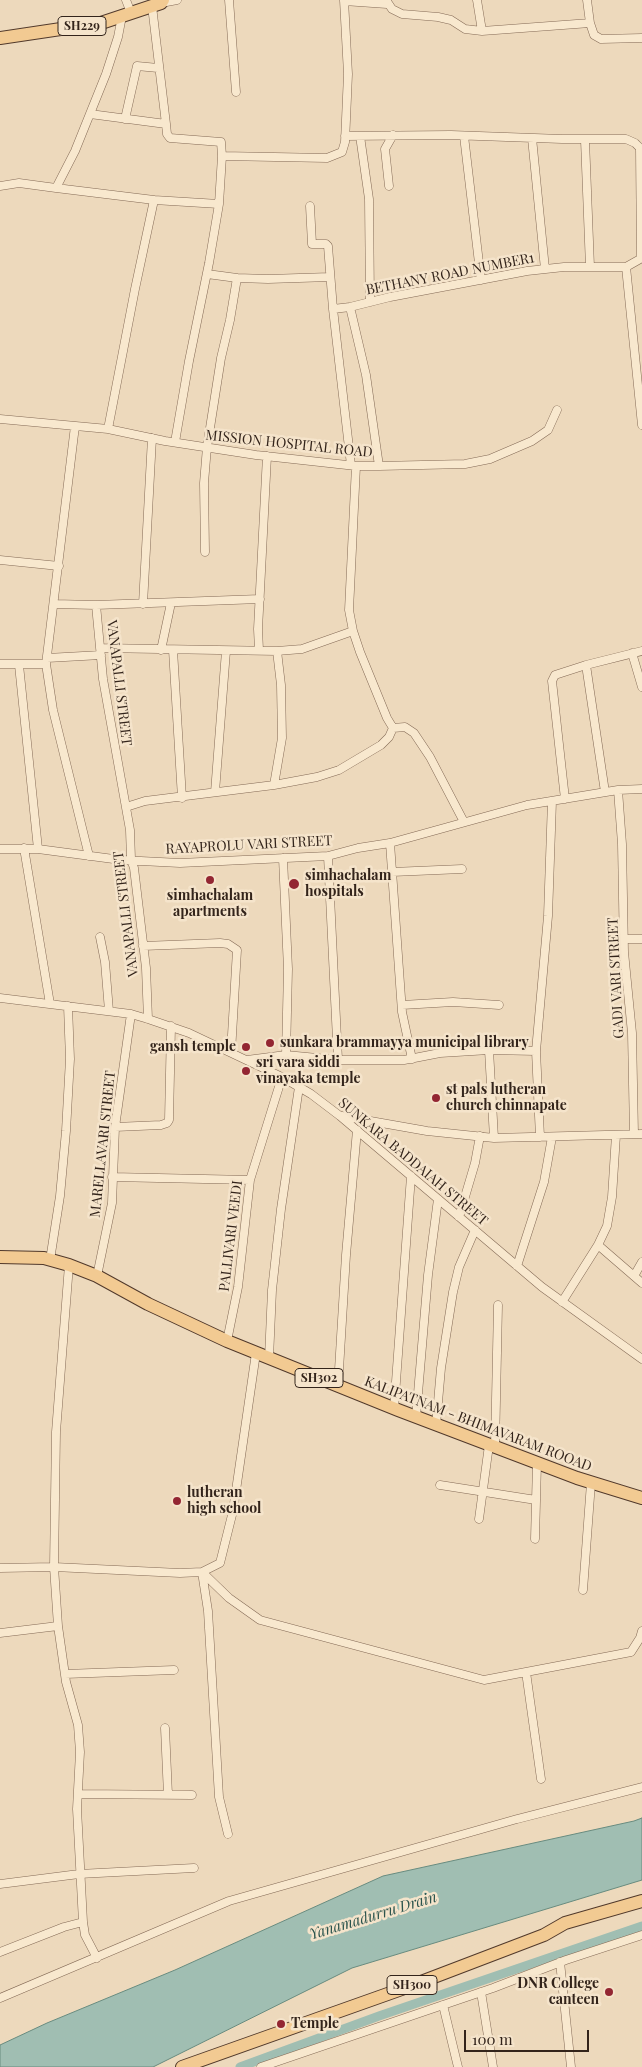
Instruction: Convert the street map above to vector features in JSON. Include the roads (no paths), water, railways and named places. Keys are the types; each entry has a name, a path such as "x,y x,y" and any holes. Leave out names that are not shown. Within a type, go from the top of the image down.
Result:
{"main road":[{"name":"SH229","path":"0,38 102,22 159,3"},
{"name":"KALIPATNAM - BHIMAVARAM ROOAD","path":"0,1257 50,1260 69,1265 97,1276 148,1304 256,1353 394,1409 537,1463 591,1483 642,1498"},
{"name":"SH300","path":"182,2067 421,1982 544,1935 565,1923 642,1902"}],"street":[{"path":"56,188 75,151 90,114 126,14 126,0"},
{"path":"175,442 219,204 222,156 221,142 170,138 167,134 158,68 159,3 177,0"},
{"path":"228,0 236,92"},
{"path":"222,156 327,158 342,152 345,136 348,74 344,0 387,2 392,9 402,14 438,16 451,20 465,29 482,31 590,23"},
{"path":"477,0 482,31"},
{"path":"586,0 594,35 601,38 642,38"},
{"path":"125,119 137,66 158,68"},
{"path":"90,114 166,124"},
{"path":"345,136 393,135 585,140 626,139 635,143 640,148 642,258 626,267 642,424"},
{"path":"389,186 385,150 393,135"},
{"path":"360,136 369,199 370,302"},
{"path":"464,136 481,280"},
{"path":"532,138 545,269"},
{"path":"585,140 590,267"},
{"path":"0,186 19,183 154,200 219,204"},
{"path":"108,428 154,200"},
{"path":"310,206 312,244 326,244 328,246 333,309 354,466 349,610 353,632 387,718 393,728"},
{"name":"BETHANY ROAD NUMBER1","path":"379,466 368,383 350,307 545,269 564,267 626,267"},
{"path":"207,274 236,278 268,279 330,277"},
{"path":"205,552 204,483 207,447 236,278"},
{"path":"333,309 350,307"},
{"path":"632,336 642,336"},
{"name":"MISSION HOSPITAL ROAD","path":"0,419 108,428 152,438 268,456 354,466 379,466 465,464 490,459 532,441 548,430 557,410"},
{"path":"75,426 46,661 54,710 89,856"},
{"path":"143,604 152,438"},
{"path":"260,650 258,629 268,456"},
{"path":"0,560 59,566"},
{"name":"VANAPALLI STREET","path":"148,1019 146,968 134,868 131,859 130,830 108,712 96,605 260,599"},
{"path":"161,650 171,603"},
{"path":"54,604 96,605"},
{"path":"0,664 19,665 101,651 277,651 302,649 353,632"},
{"path":"173,650 182,798"},
{"path":"215,792 226,651"},
{"path":"274,785 282,738 281,685 277,651"},
{"path":"565,799 552,680 555,675 586,664 642,651"},
{"path":"632,653 642,687"},
{"path":"586,664 605,792"},
{"path":"19,665 38,849"},
{"path":"393,728 405,727 414,732 430,757 464,822"},
{"path":"126,807 145,801 182,798 274,785 339,770 381,744 389,736 393,728"},
{"name":"RAYAPROLU VARI STREET","path":"0,849 38,849 89,856 180,863 328,856 390,843 527,805 618,790 642,789"},
{"name":"GADI VARI STREET","path":"618,790 622,844 624,939 638,1134"},
{"path":"540,1137 536,1051 548,916 552,801"},
{"path":"390,843 402,1005 412,1059"},
{"path":"24,848 50,1004"},
{"path":"328,856 338,1060"},
{"path":"283,858 288,959 286,1055"},
{"path":"392,872 462,869"},
{"path":"100,937 105,962 109,1011"},
{"path":"624,939 642,939"},
{"path":"143,946 220,943 228,944 237,950 231,1052"},
{"name":"SUNKARA BADDAIAH STREET","path":"0,998 131,1014 170,1026 231,1052 282,1077 340,1116 562,1302 642,1359"},
{"path":"402,1005 453,1002 499,1005"},
{"path":"50,1260 60,1196 66,1131 70,1059 68,1006"},
{"name":"MARELLAVARI STREET","path":"97,1276 112,1202 115,1127 131,1014"},
{"path":"115,1127 162,1125 169,1120 170,1026"},
{"path":"248,1060 286,1055 338,1060 386,1061 412,1059 440,1053 489,1050 536,1051"},
{"path":"489,1050 494,1138"},
{"name":"PALLIVARI VEEDI","path":"227,1341 238,1287 250,1180 282,1077"},
{"path":"269,1358 272,1290 281,1209 299,1087"},
{"path":"340,1116 427,1131 494,1138 638,1134"},
{"path":"338,1386 346,1255 357,1130"},
{"path":"562,1302 598,1245 607,1226 612,1197 616,1135"},
{"path":"459,1217 475,1163 480,1136"},
{"path":"518,1266 544,1182 552,1137"},
{"path":"394,1409 411,1176"},
{"path":"112,1177 250,1180"},
{"path":"416,1417 428,1275 438,1199"},
{"path":"436,1425 440,1368 453,1292 459,1267 475,1230"},
{"path":"598,1245 642,1283"},
{"path":"634,1276 642,1262"},
{"path":"69,1265 56,1432 54,1567 58,1626 65,1674 78,1725 80,1752 78,1794 79,1874 83,1922 86,1935 97,1958"},
{"path":"479,1519 492,1446 498,1305"},
{"path":"0,1568 54,1567 180,1573 202,1572 220,1563 233,1510 256,1353"},
{"path":"535,1539 537,1463"},
{"path":"583,1590 591,1483"},
{"path":"440,1485 536,1500"},
{"path":"202,1572 229,1598 260,1620 484,1680 631,1652 642,1631"},
{"path":"202,1572 208,1611 219,1797 228,1834"},
{"path":"0,1633 58,1626"},
{"path":"65,1674 174,1670"},
{"path":"526,1672 541,1779"},
{"path":"165,1728 168,1795"},
{"path":"0,1998 229,1901 498,1824 642,1787"},
{"path":"78,1794 192,1795"},
{"path":"0,1884 79,1874 194,1868"},
{"path":"0,1952 64,1927 83,1922"},
{"path":"261,2067 274,2065 560,1962 642,1935"},
{"path":"560,1962 570,2067"},
{"path":"481,1992 493,2067"},
{"path":"443,2005 458,2067"}],"water":[{"name":"Yanamadurru Drain","path":"642,1818 642,1880 352,1968 153,2067 0,2067 0,2045 47,2023 175,1970 383,1876"}],"waterway":[{"path":"240,2067 379,2016 642,1926"}],"place":[{"name":"simhachalam apartments","path":"210,880"},
{"name":"simhachalam hospitals","path":"294,884"},
{"name":"sunkara brammayya municipal library","path":"270,1043"},
{"name":"gansh temple","path":"246,1047"},
{"name":"sri vara siddi vinayaka temple","path":"246,1071"},
{"name":"st pals lutheran church chinnapate","path":"436,1098"},
{"name":"lutheran high school","path":"177,1501"},
{"name":"DNR College canteen","path":"609,1992"},
{"name":"Temple","path":"281,2024"}]}
